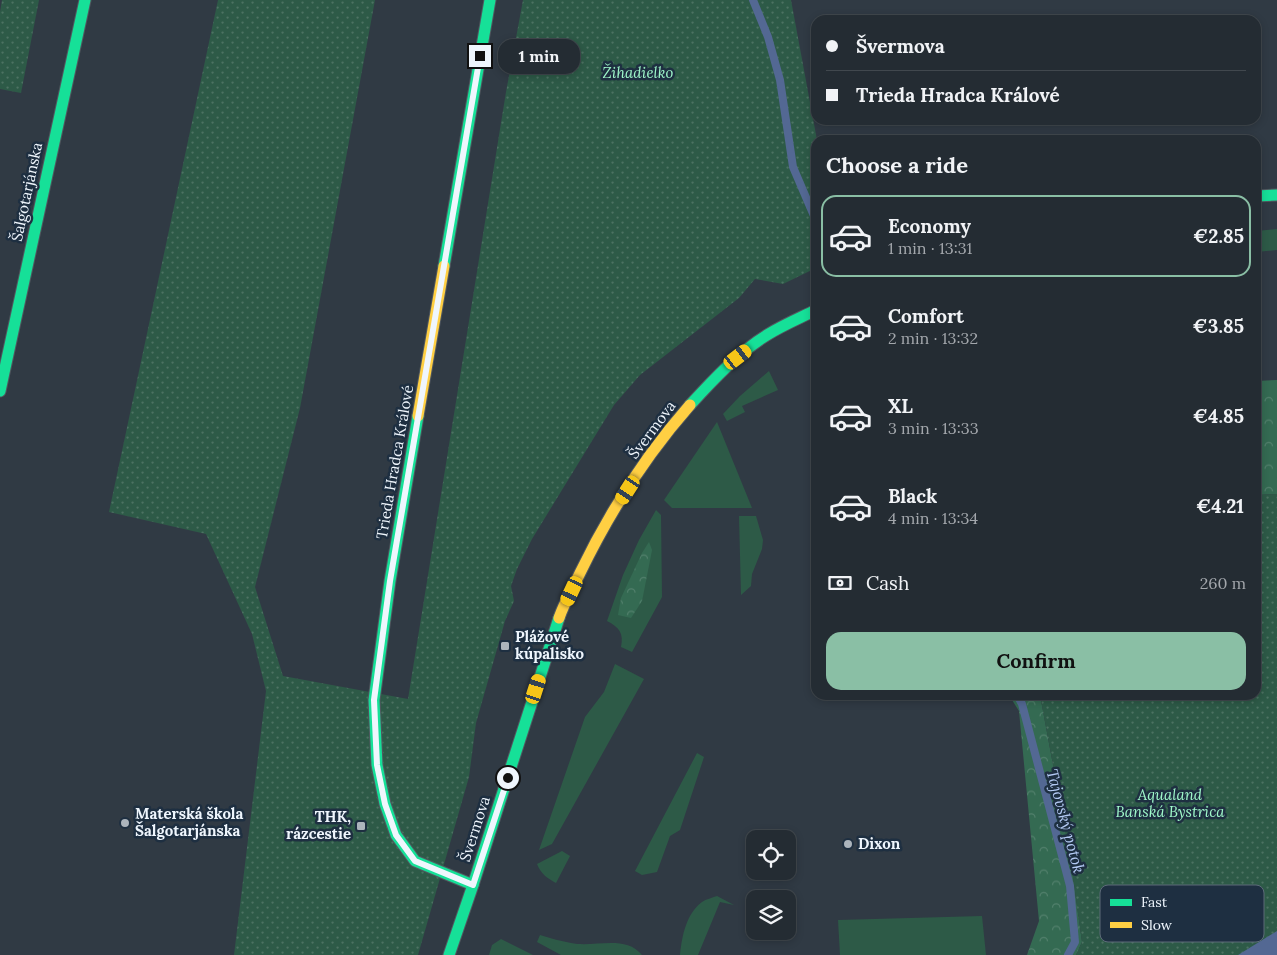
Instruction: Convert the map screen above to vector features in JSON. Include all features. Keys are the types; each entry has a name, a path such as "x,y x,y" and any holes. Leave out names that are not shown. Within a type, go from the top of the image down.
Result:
{"street":[{"name":"Šalgotarjánska","path":"0,391 85,0"},
{"name":"Trieda Hradca Králové","path":"473,885 415,861 396,835 385,804 377,765 374,700 390,581 490,0"},
{"path":"1261,196 1277,195"},
{"name":"Švermova","path":"449,955 561,613 608,521 637,474 668,430 702,392 738,357 767,335 811,313"}],"green space":[{"path":"2,0 39,0 21,93 0,89 0,12"},
{"name":"Žihadielko","path":"218,0 375,0 300,408 255,587 283,676 408,699 506,92 523,0 791,0 811,108 811,125 814,125 816,135 811,135 811,270 783,284 755,279 739,298 640,375 614,405 532,539 511,586 514,601 505,621 476,723 469,777 418,955 234,955 266,691 252,634 206,534 109,512"},
{"path":"1277,229 1277,250 1261,252 1261,231"},
{"path":"769,371 778,390 742,406 745,412 727,421 723,414 740,396"},
{"path":"1277,380 1277,494 1261,495 1261,381"},
{"path":"717,422 752,508 672,508 664,500"},
{"name":"Aqualand Banská Bystrica","path":"1277,494 1277,955 1076,955 1082,942 1070,856 1041,700 1261,700 1261,495"},
{"path":"656,510 661,515 662,597 632,652 621,647 622,638 620,631 607,621 623,575 639,540"},
{"path":"739,516 756,516 763,540 762,549 752,574 751,586 741,595"},
{"path":"649,542 652,550 642,601 631,618 618,615 621,598"},
{"path":"615,664 644,679 552,844 539,850 585,717 604,692"},
{"path":"1012,700 1041,700 1070,856 1082,942 1076,955 1027,955 1039,921 1019,711"},
{"path":"697,753 704,757 680,830 670,836 657,872 642,875 635,871"},
{"path":"562,851 570,856 556,883 540,870 537,864"},
{"path":"717,896 734,905 720,902 698,955 680,955 684,933 692,913 702,902"},
{"path":"982,916 986,955 840,955 838,920"},
{"path":"540,935 580,944 618,943 635,949 642,955 561,955 537,942"},
{"path":"501,939 533,955 489,955 492,945"}],"water":[{"path":"1277,931 1277,955 1238,955 1259,942 1264,942 1264,939"}],"waterway":[{"name":"Tajovský potok","path":"753,0 768,37 780,80 793,167 811,209"},
{"name":"Tajovský potok","path":"1020,700 1070,886 1075,942 1068,955"}],"traffic: fast":[{"path":"0,391 85,0"},
{"path":"444,266 490,0"},
{"path":"1261,196 1277,195"},
{"path":"690,405 726,367 746,350 779,328 811,312"},
{"path":"418,416 390,581 374,700 377,765 385,804 396,835 415,861 473,885"},
{"path":"449,955 559,618"}],"traffic: slow":[{"path":"418,416 444,266"},
{"path":"559,618 603,528 629,485 658,444 690,405"}],"place":[{"name":"Plážové kúpalisko","path":"505,646"},
{"name":"Materská škola Šalgotarjánska","path":"125,823"},
{"name":"THK, rázcestie","path":"361,826"},
{"name":"Dixon","path":"848,844"}],"route":[{"path":"480,56 390,581 374,700 377,765 385,804 396,835 415,861 473,885 508,778"}]}
